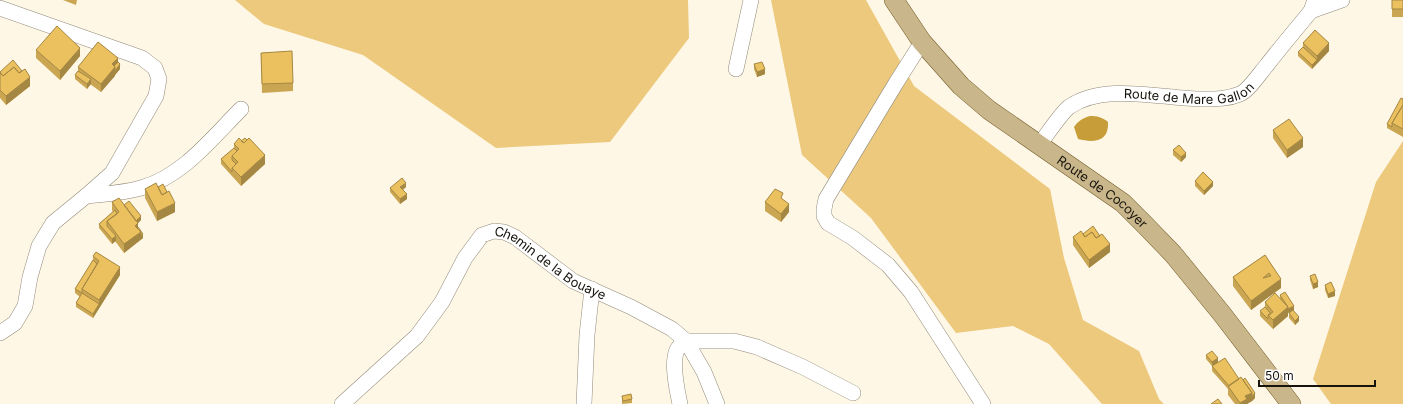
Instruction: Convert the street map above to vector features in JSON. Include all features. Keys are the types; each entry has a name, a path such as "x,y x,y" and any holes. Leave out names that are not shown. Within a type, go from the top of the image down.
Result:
{"main road":[{"name":"Route de Cocoyer","path":"894,0 922,42 961,86 989,110 1085,175 1123,203 1145,225 1173,254 1222,314 1291,404"}],"street":[{"path":"736,69 752,0"},
{"path":"1313,6 1342,0"},
{"name":"Route de Mare Gallon","path":"1039,145 1068,108 1077,102 1097,96 1123,92 1190,99 1227,99 1242,94 1255,80 1313,6"},
{"path":"0,8 142,58 154,68 159,79 156,96 112,173 53,222 39,246 30,276 25,306 16,323 0,333"},
{"path":"922,42 826,199 824,216 828,222 853,238 888,265 911,292 983,404"},
{"path":"86,196 116,194 141,188 164,179 189,161 241,109"},
{"name":"Chemin de la Bouaye","path":"342,404 416,336 442,302 471,248 486,232 494,231 504,232 515,237 574,281 631,307 672,329 686,340 704,372 716,404"},
{"path":"584,404 587,335 592,289"},
{"path":"680,404 676,379 675,357 678,348 686,340 734,341 757,347 803,367 853,393"}],"shaded area":[{"path":"235,0 688,0 689,38 610,142 496,148 363,55 264,24"},
{"path":"771,0 866,0 914,86 1050,189 1064,258 1083,320 1139,351 1159,399 1164,404 1102,404 1049,344 1013,326 956,333 871,218 802,155"},
{"path":"1090,116 1099,117 1108,122 1106,134 1099,140 1095,141 1078,139 1074,127 1081,120"},
{"path":"1403,141 1403,404 1331,404 1313,379 1376,182"}],"building":[{"path":"1392,0 1403,0 1403,9 1392,9"},
{"path":"57,26 80,48 60,71 36,50"},
{"path":"1315,30 1329,43 1317,56 1303,43"},
{"path":"98,42 118,58 112,64 115,67 101,84 78,67"},
{"path":"1303,47 1317,60 1312,65 1298,52"},
{"path":"292,51 293,83 262,84 261,53"},
{"path":"13,60 22,71 19,73 14,67 3,76 0,72"},
{"path":"118,62 120,64 115,71 114,66"},
{"path":"762,62 765,69 757,72 754,64"},
{"path":"14,67 19,73 25,69 30,77 6,96 0,90 0,73 3,76"},
{"path":"78,71 91,79 87,84 75,75"},
{"path":"1401,98 1403,99 1403,105 1392,123 1392,127 1387,124"},
{"path":"1403,105 1403,129 1392,123"},
{"path":"1289,119 1303,138 1287,150 1273,130"},
{"path":"239,138 244,143 249,138 265,155 241,177 232,168 238,162 232,156 239,149 234,144"},
{"path":"245,138 247,140 244,143 241,141"},
{"path":"1179,145 1186,153 1181,157 1173,150"},
{"path":"234,148 237,151 232,156 232,160 236,164 232,168 232,172 221,159"},
{"path":"1203,172 1213,182 1204,191 1195,181"},
{"path":"402,178 406,183 400,187 407,194 400,199 390,188"},
{"path":"156,183 162,195 169,191 175,203 157,212 145,189"},
{"path":"163,184 167,192 162,195 158,187"},
{"path":"775,189 783,193 781,198 789,204 781,214 765,202"},
{"path":"119,198 138,223 135,226 141,232 124,244 107,221 119,212 112,202"},
{"path":"129,201 141,216 136,221 124,205"},
{"path":"115,210 117,214 107,221 107,226 116,236 112,239 99,224"},
{"path":"1093,226 1100,236 1096,238 1092,232 1085,237 1083,234"},
{"path":"1081,231 1085,237 1092,232 1096,238 1102,234 1110,244 1089,260 1073,237"},
{"path":"96,252 120,267 99,300 82,289 99,261 93,256"},
{"path":"1265,255 1281,279 1251,301 1233,277","holes":["1269,273 1271,276 1263,278"]},
{"path":"93,260 97,264 82,289 82,293 75,289"},
{"path":"1315,274 1318,282 1313,284 1310,276"},
{"path":"1331,282 1335,291 1328,294 1325,285"},
{"path":"1285,292 1294,306 1288,309 1280,295"},
{"path":"82,293 99,304 93,314 76,303"},
{"path":"1275,293 1288,307 1273,320 1268,315 1273,312 1265,302"},
{"path":"1265,307 1271,314 1268,315 1268,319 1260,311"},
{"path":"1293,310 1299,317 1295,321 1289,313"},
{"path":"1212,351 1218,358 1212,362 1206,355"},
{"path":"1225,358 1239,379 1229,386 1212,366"},
{"path":"1241,377 1252,393 1245,396 1247,399 1240,403 1228,386"},
{"path":"1245,378 1255,393 1252,397 1252,393 1243,380"},
{"path":"631,394 632,399 623,401 622,396"},
{"path":"1218,399 1222,404 1211,404"}]}
